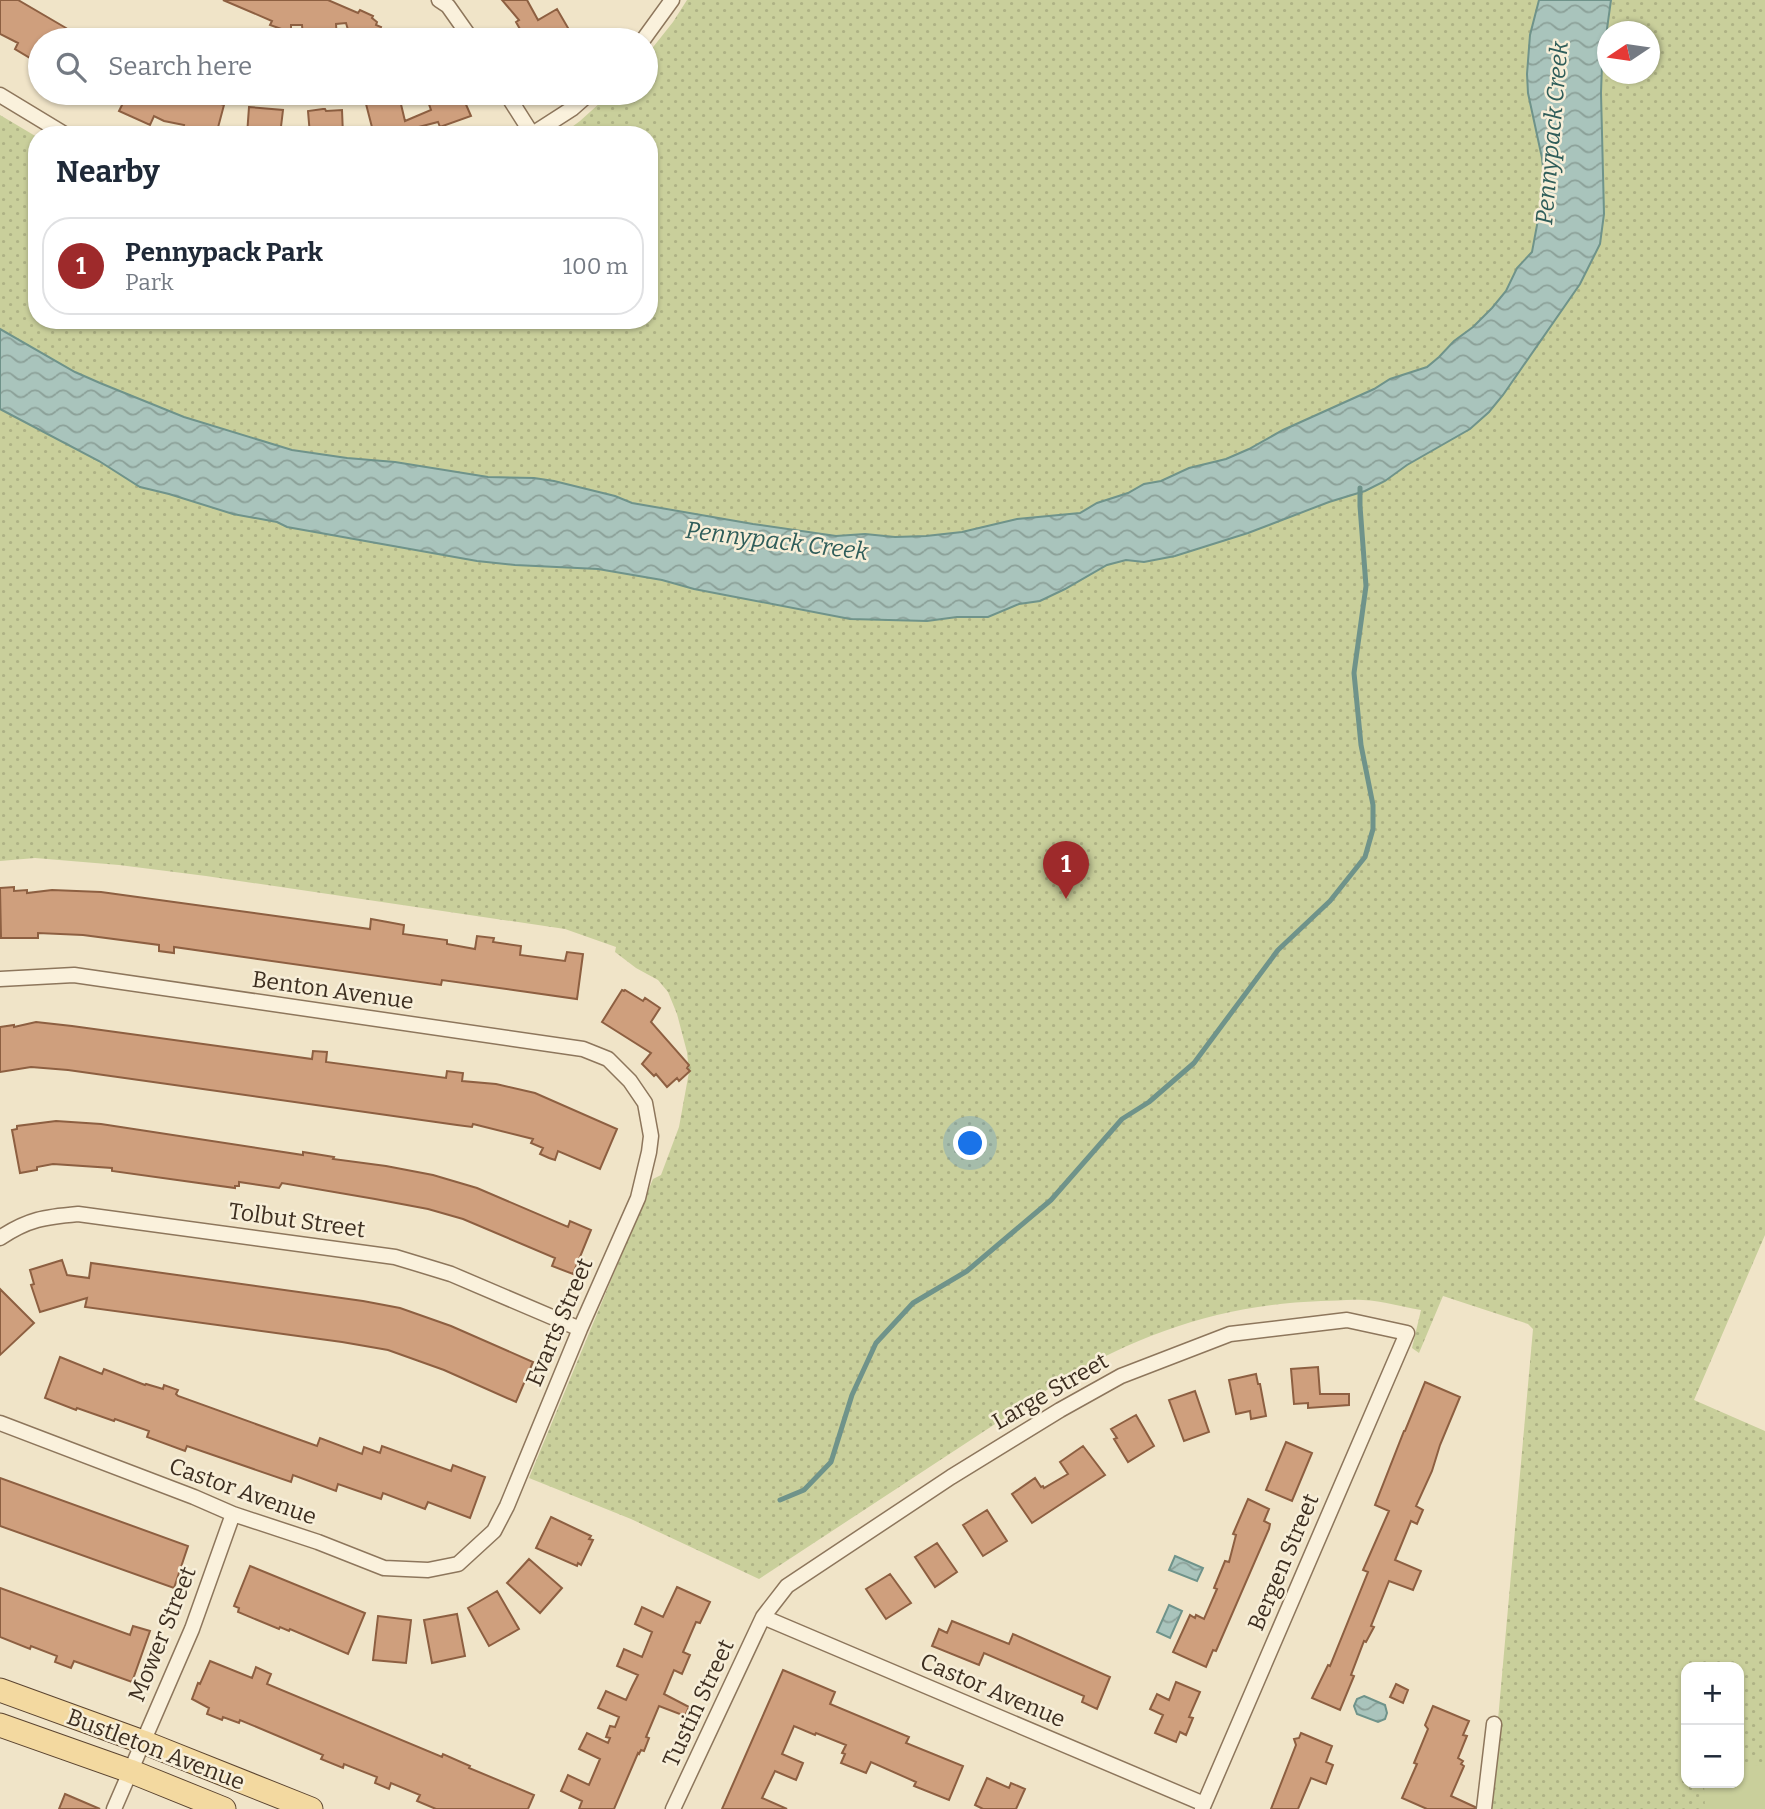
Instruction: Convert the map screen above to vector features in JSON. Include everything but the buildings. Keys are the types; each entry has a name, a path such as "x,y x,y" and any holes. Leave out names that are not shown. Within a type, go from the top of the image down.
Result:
{"main road":[{"name":"Bustleton Avenue","path":"0,1690 143,1742 311,1809"},
{"name":"Bustleton Avenue","path":"0,1725 130,1771 224,1809"}],"street":[{"path":"439,0 448,6 464,28"},
{"path":"651,28 671,0"},
{"path":"0,95 51,126"},
{"path":"514,105 527,126"},
{"path":"545,126 576,105"},
{"name":"Benton Avenue","path":"0,979 74,975 583,1049 608,1059 630,1080 641,1097"},
{"name":"Evarts Street","path":"472,1553 494,1531 507,1506 580,1329 638,1198 651,1136 645,1103 641,1097"},
{"name":"Tolbut Street","path":"0,1238 18,1226 46,1217 78,1214 395,1257 451,1274 580,1329"},
{"name":"Large Street","path":"763,1617 787,1586 797,1578 961,1470 1121,1376 1230,1334 1347,1320 1407,1334"},
{"name":"Bergen Street","path":"1203,1806 1407,1334"},
{"name":"Castor Avenue","path":"0,1423 233,1514 318,1542 384,1568 428,1570 458,1563 472,1553"},
{"name":"Mower Street","path":"114,1809 192,1629 233,1514"},
{"name":"Castor Avenue","path":"763,1617 1203,1806"},
{"name":"Tustin Street","path":"673,1809 763,1617"},
{"path":"1484,1809 1494,1724"}],"green space":[{"path":"687,0 1765,0 1765,1235 1694,1400 1765,1431 1765,1809 1490,1809 1533,1329 1528,1324 1443,1296 1419,1353 1412,1348 1421,1310 1370,1301 1347,1300 1251,1308 1186,1324 1124,1348 1062,1380 759,1579 631,1519 529,1478 653,1179 661,1175 679,1127 689,1072 687,1052 677,1014 668,992 658,980 615,952 616,947 565,929 119,865 35,858 0,861 0,115 28,132 28,329 658,329 658,126 573,126 598,105 658,105 658,41"},
{"path":"1765,1765 1765,1809 1705,1809 1704,1788 1744,1788 1744,1766"}],"water":[{"name":"Pennypack Creek","path":"1539,0 1611,0 1608,21 1597,21 1597,84 1601,84 1604,214 1600,244 1580,284 1489,412 1470,429 1365,491 1175,556 1144,562 1126,560 1107,565 1040,601 1019,604 988,617 927,621 850,619 598,569 477,561 287,527 277,522 233,514 140,487 99,461 0,409 0,329 75,372 100,383 184,417 292,450 395,462 488,477 554,481 615,496 632,503 836,536 926,536 962,532 1017,519 1080,513 1144,484 1161,481 1189,468 1226,459 1390,379 1427,367 1492,308 1506,291 1517,268 1532,252 1543,193 1542,158 1528,93 1530,35"},
{"path":"1175,1556 1203,1568 1197,1581 1169,1570"},
{"path":"1169,1605 1182,1611 1170,1638 1157,1632"},
{"path":"1364,1696 1385,1705 1385,1719 1378,1722 1357,1714 1354,1706 1357,1699"}],"waterway":[{"path":"780,1500 804,1490 831,1462 852,1395 876,1343 913,1303 967,1271 1051,1200 1122,1119 1149,1102 1194,1063 1278,950 1330,901 1365,857 1373,829 1373,805 1361,745 1354,673 1366,586 1360,488"}],"place":[{"name":"Pennypack Park","path":"1066,899"}]}
